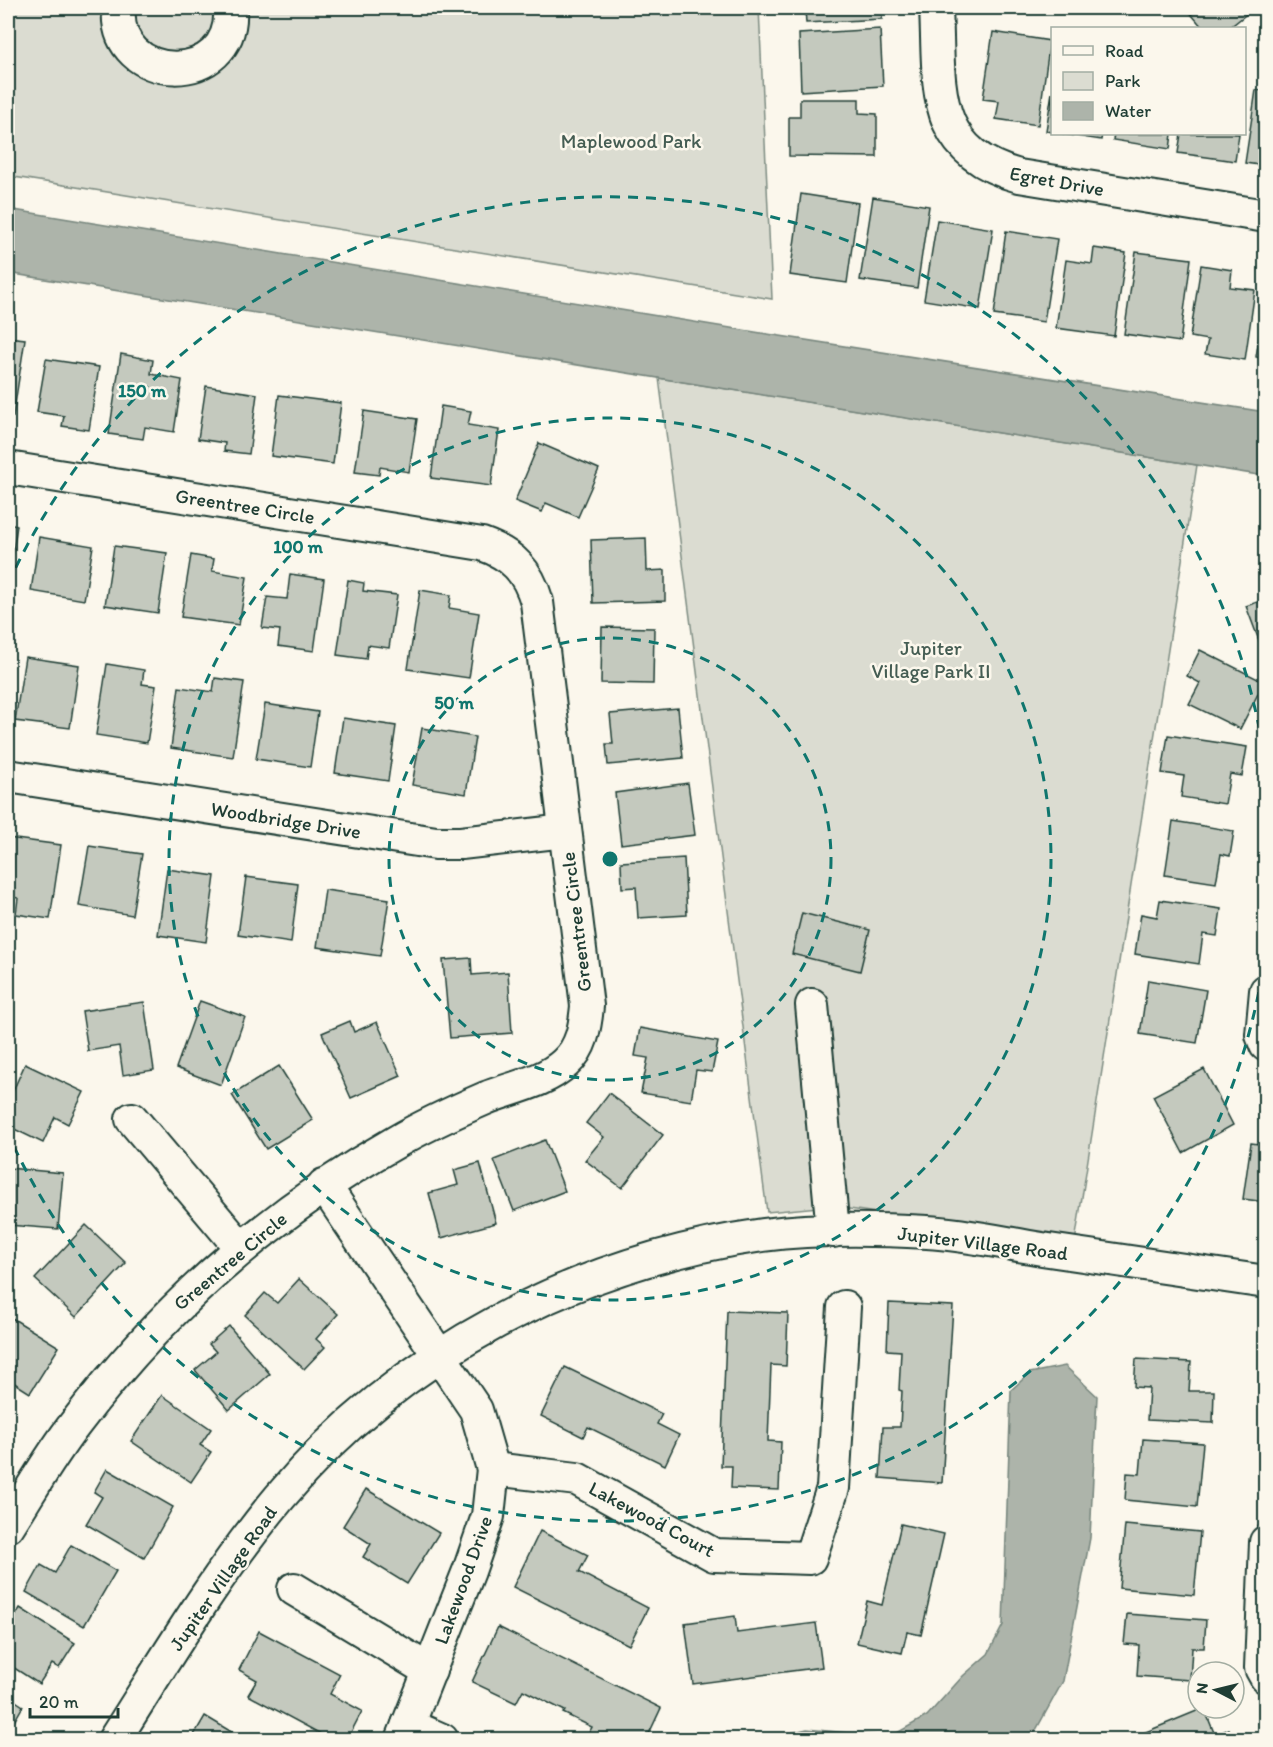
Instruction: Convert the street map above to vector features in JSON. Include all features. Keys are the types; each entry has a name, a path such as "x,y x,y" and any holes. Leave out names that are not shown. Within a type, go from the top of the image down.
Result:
{"street":[{"path":"119,8 122,31 127,42 140,57 154,65 173,69 196,65 213,54 225,40 231,21 230,8"},
{"name":"Egret Drive","path":"936,8 942,104 955,134 977,159 996,170 1019,176 1266,216"},
{"name":"Greentree Circle","path":"8,468 470,542 502,551 519,564 531,581 537,602 587,1006 585,1027 578,1047 565,1064 547,1075 484,1099 410,1134 324,1185 240,1248 180,1302 124,1362 73,1426 8,1526"},
{"name":"Woodbridge Drive","path":"8,776 428,842 461,843 565,831"},
{"path":"1266,992 1262,1035 1266,1045"},
{"path":"812,1005 833,1231"},
{"path":"132,1119 240,1248"},
{"name":"Lakewood Drive","path":"324,1185 476,1410 493,1469 488,1516 469,1571 405,1732"},
{"name":"Jupiter Village Road","path":"114,1740 231,1559 281,1495 345,1428 378,1400 438,1356 531,1304 607,1272 712,1244 766,1235 833,1231 929,1232 1266,1282"},
{"name":"Lakewood Court","path":"493,1469 577,1479 714,1555 810,1558 833,1488 844,1307"},
{"path":"1266,1542 1261,1668 1266,1677"},
{"path":"294,1589 430,1671"},
{"path":"405,1732 442,1740"}],"green space":[{"name":"Maplewood Park","path":"8,8 759,8 772,299 8,176"},
{"name":"Jupiter Village Park II","path":"659,378 1197,465 1075,1242 829,1206 767,1212"}],"water":[{"path":"8,209 761,333 1265,412 1265,476 8,273"},
{"path":"1065,1366 1097,1396 1090,1538 1063,1681 1031,1739 765,1739 807,1729 890,1737 927,1716 963,1676 988,1654 1003,1625 1011,1390 1030,1373"}],"building":[{"path":"805,8 881,8 882,19 806,23"},
{"path":"1186,8 1254,8 1230,27 1202,27"},
{"path":"880,29 883,86 801,91 799,34"},
{"path":"993,32 1050,41 1038,125 996,119 999,101 983,99"},
{"path":"1256,90 1266,91 1266,166 1245,163"},
{"path":"1051,98 1051,132 1046,131"},
{"path":"800,99 859,99 859,113 877,114 877,157 789,156 789,117 800,117"},
{"path":"1069,135 1102,135 1101,140"},
{"path":"1114,135 1172,135 1170,149 1113,140"},
{"path":"1181,135 1239,135 1235,161 1178,153"},
{"path":"801,194 858,203 847,283 790,275"},
{"path":"873,197 929,206 917,288 860,280"},
{"path":"937,220 993,229 980,309 924,300"},
{"path":"1006,231 1057,239 1044,322 994,315"},
{"path":"1094,248 1126,253 1114,336 1056,328 1066,260 1092,264"},
{"path":"1136,252 1191,259 1180,342 1124,334"},
{"path":"1201,265 1232,270 1230,287 1255,290 1245,360 1205,354 1208,340 1190,337"},
{"path":"1266,294 1266,359 1256,357"},
{"path":"8,337 25,339 13,417 8,416"},
{"path":"121,354 153,360 151,374 182,380 174,432 145,427 143,439 109,434"},
{"path":"46,359 99,367 89,430 62,426 64,416 37,412"},
{"path":"206,386 257,394 249,454 224,451 225,443 198,439"},
{"path":"279,395 341,403 333,464 271,456"},
{"path":"441,406 471,411 468,425 499,430 491,486 431,478"},
{"path":"364,411 417,419 409,472 380,467 379,475 355,472"},
{"path":"539,443 599,469 578,517 546,503 542,512 515,501"},
{"path":"8,523 17,525 8,586"},
{"path":"39,537 93,546 84,600 31,591"},
{"path":"646,538 647,571 665,570 665,601 593,603 591,540"},
{"path":"114,546 167,553 158,613 105,605"},
{"path":"191,555 214,559 212,571 247,577 239,625 181,617"},
{"path":"290,574 324,579 314,651 278,646 280,630 262,628 267,597 287,599"},
{"path":"348,580 364,583 363,591 397,595 389,648 368,645 366,659 337,655"},
{"path":"420,590 451,595 449,608 479,613 469,678 408,669"},
{"path":"1266,599 1266,659 1246,606"},
{"path":"602,627 654,628 653,684 601,683"},
{"path":"1200,650 1264,682 1240,729 1189,704 1200,683 1187,676"},
{"path":"25,657 79,665 70,728 15,721"},
{"path":"107,664 144,670 142,684 156,686 147,743 96,735"},
{"path":"215,678 244,682 233,757 171,748 179,687 213,692"},
{"path":"265,704 318,712 310,767 256,759"},
{"path":"678,708 683,758 608,765 606,744 613,744 610,714"},
{"path":"343,718 396,726 388,781 335,773"},
{"path":"422,728 475,737 466,794 412,785"},
{"path":"1168,735 1247,747 1242,776 1230,774 1225,804 1181,797 1184,776 1162,773"},
{"path":"688,783 695,835 621,844 615,793"},
{"path":"1173,821 1234,831 1230,856 1221,854 1216,883 1165,875"},
{"path":"8,838 61,845 50,919 16,914 18,898 8,896"},
{"path":"89,846 142,854 132,915 79,906"},
{"path":"684,858 687,915 638,918 636,887 622,888 621,862"},
{"path":"167,869 215,876 206,942 158,935"},
{"path":"246,877 298,884 291,943 238,935"},
{"path":"325,890 389,899 380,956 317,947"},
{"path":"1160,900 1221,909 1217,936 1203,934 1199,964 1135,954 1141,914 1157,917"},
{"path":"802,913 870,930 860,971 792,954"},
{"path":"471,958 472,975 508,972 512,1033 450,1038 443,960"},
{"path":"1148,980 1206,990 1197,1043 1140,1034"},
{"path":"200,1001 245,1017 221,1085 176,1068"},
{"path":"144,1002 154,1070 123,1075 119,1046 88,1051 82,1011"},
{"path":"350,1021 354,1032 377,1022 401,1076 351,1098 322,1033"},
{"path":"640,1028 718,1042 712,1072 696,1070 691,1101 641,1093 648,1058 635,1056"},
{"path":"25,1064 84,1092 68,1124 55,1117 43,1143 8,1126 8,1102"},
{"path":"279,1066 313,1120 266,1149 232,1095"},
{"path":"1204,1069 1233,1125 1183,1153 1153,1096"},
{"path":"609,1093 663,1135 622,1188 585,1160 604,1137 586,1123"},
{"path":"545,1140 565,1191 514,1211 494,1160"},
{"path":"1251,1143 1266,1145 1266,1202 1243,1199"},
{"path":"480,1163 496,1223 441,1238 429,1193 458,1185 454,1170"},
{"path":"8,1168 63,1173 58,1229 8,1225"},
{"path":"86,1225 126,1263 76,1317 35,1279"},
{"path":"299,1279 338,1314 316,1339 325,1347 304,1369 245,1315 265,1293 277,1303"},
{"path":"889,1303 953,1306 942,1483 880,1478 883,1427 900,1427 902,1391 899,1390 901,1351 887,1350"},
{"path":"727,1311 788,1313 786,1366 771,1365 768,1441 781,1442 779,1490 731,1488 732,1466 721,1466"},
{"path":"12,1318 59,1347 30,1393 8,1379 8,1326"},
{"path":"229,1326 270,1374 229,1410 195,1370 216,1352 209,1344"},
{"path":"1136,1359 1191,1362 1189,1391 1214,1391 1213,1423 1147,1420 1149,1388 1134,1387"},
{"path":"565,1367 662,1414 657,1424 679,1435 665,1465 588,1427 583,1437 541,1416"},
{"path":"162,1395 211,1429 200,1445 211,1452 191,1482 131,1441"},
{"path":"1143,1439 1203,1443 1197,1507 1125,1500 1127,1473 1140,1474"},
{"path":"107,1469 173,1507 144,1558 86,1524 102,1497 94,1492"},
{"path":"366,1489 439,1533 407,1584 363,1557 371,1544 343,1526"},
{"path":"901,1524 944,1534 921,1635 907,1632 902,1653 857,1643 867,1601 882,1605"},
{"path":"1125,1525 1200,1532 1194,1595 1119,1588"},
{"path":"540,1531 588,1555 579,1572 648,1608 629,1645 513,1587"},
{"path":"71,1545 116,1571 84,1626 26,1592 41,1565 55,1573"},
{"path":"20,1608 75,1643 59,1668 52,1664 39,1684 8,1664 8,1628"},
{"path":"1127,1614 1206,1620 1204,1648 1192,1648 1191,1660 1186,1660 1186,1680 1137,1676 1139,1645 1124,1644"},
{"path":"735,1616 737,1633 816,1623 822,1667 693,1684 685,1623"},
{"path":"498,1627 661,1708 646,1740 585,1740 592,1727 563,1713 565,1711 523,1690 516,1703 472,1682"},
{"path":"259,1631 340,1674 330,1694 362,1711 347,1740 332,1740 248,1695 257,1680 239,1670"},
{"path":"8,1696 23,1706 8,1732"},
{"path":"1186,1715 1186,1720 1209,1720 1215,1735 1229,1729 1234,1740 1143,1740 1141,1734"},
{"path":"205,1716 245,1740 191,1740"}]}
